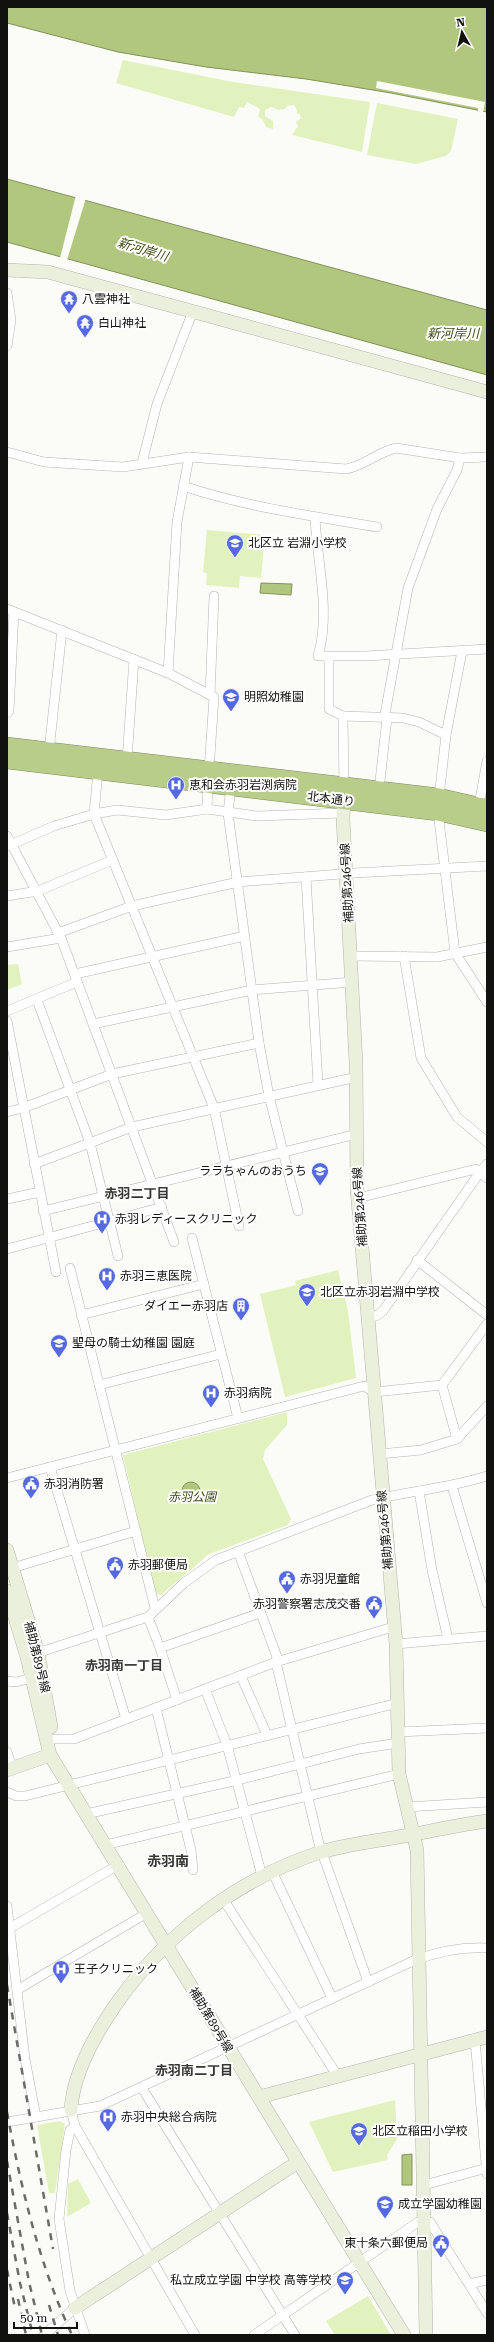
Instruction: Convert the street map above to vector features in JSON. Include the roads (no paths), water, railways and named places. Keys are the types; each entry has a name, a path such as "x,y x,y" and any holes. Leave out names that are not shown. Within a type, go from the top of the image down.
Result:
{"highway":[{"name":"北本通り","path":"7,746 127,760 344,800 378,790 438,805 487,823"},
{"name":"北本通り","path":"7,760 98,771 208,776 231,786 344,800 438,805 484,800"}],"street":[{"path":"7,270 48,272 485,392"},
{"path":"7,293 11,320 7,346"},
{"path":"142,463 157,404 193,312"},
{"path":"7,452 25,458 65,463 124,467 142,463 189,457 346,469 355,468 386,450 396,448 460,458 487,457"},
{"path":"168,673 177,522 189,457"},
{"path":"378,790 387,718 386,714 408,588 437,508 457,470 460,458"},
{"path":"183,486 219,498 315,517 377,527"},
{"path":"315,517 323,604 321,646 318,656 329,658 487,649"},
{"path":"210,695 214,596"},
{"path":"7,713 11,610 168,673 214,697 207,809"},
{"path":"49,751 62,630"},
{"path":"462,651 446,735 438,805 443,868 454,953 487,1002"},
{"path":"329,658 329,709 343,716 403,718 420,722 446,735"},
{"path":"127,760 134,659"},
{"path":"10,846 54,826 94,814 127,810 172,814 207,809 257,816 344,800 343,716"},
{"path":"484,800 487,761"},
{"path":"98,771 94,814 132,906 171,1008 214,1108 239,1226"},
{"path":"231,786 228,813 259,1043 269,1096 298,1211"},
{"name":"補助第246号線","path":"344,800 346,873 353,982 358,1198 393,1627 396,1644 399,1774 414,1833 419,1880 426,2335"},
{"path":"7,836 10,846 38,891 59,935 94,1024 174,1242"},
{"path":"7,896 38,891 112,860"},
{"path":"7,947 59,935 132,906 238,882 346,873 487,866"},
{"path":"306,877 318,1084"},
{"path":"7,1011 37,1000 76,978 245,936"},
{"path":"351,956 438,957 487,947"},
{"path":"404,956 421,1058 458,1117 487,1142"},
{"path":"94,1024 252,990 353,982"},
{"path":"37,1000 90,1143 118,1256"},
{"path":"7,1021 10,1056 23,1108 56,1272"},
{"path":"7,1112 23,1108 112,1074 259,1043"},
{"path":"34,1164 132,1127 318,1084 356,1077"},
{"path":"43,1211 357,1134"},
{"path":"368,1316 376,1316 383,1311 417,1260 483,1175 487,1164"},
{"path":"358,1198 476,1169 483,1175"},
{"path":"7,1199 40,1192"},
{"path":"7,1249 162,1207"},
{"path":"192,1238 238,1418"},
{"path":"417,1260 487,1315"},
{"path":"70,1268 155,1608"},
{"path":"81,1315 204,1284"},
{"path":"7,1478 364,1386 375,1392 442,1385 487,1324"},
{"path":"99,1385 221,1354"},
{"path":"442,1385 457,1439"},
{"path":"380,1454 421,1450 457,1439 487,1406"},
{"path":"50,1467 126,1719"},
{"path":"33,1655 148,1617 155,1608 201,1569 238,1550 360,1504 383,1498 452,1486 487,1476"},
{"path":"452,1486 487,1603"},
{"path":"419,1491 432,1570 448,1639"},
{"path":"12,1568 136,1531"},
{"name":"補助第89号線","path":"7,1550 58,1766"},
{"path":"238,1550 277,1657 276,1662 322,1852 368,1982"},
{"name":"補助第89号線","path":"8,1599 33,1655"},
{"path":"160,1648 260,1613"},
{"path":"148,1617 177,1700"},
{"path":"52,1739 74,1739 276,1662 393,1627"},
{"path":"396,1644 487,1636"},
{"path":"241,1676 268,1735"},
{"path":"7,1681 16,1682 38,1677"},
{"name":"補助第89号線","path":"38,1677 50,1755 404,2335"},
{"path":"205,1689 227,1745 246,1812 267,1874 332,1998"},
{"path":"7,1792 16,1796 25,1796 168,1759 398,1703"},
{"path":"156,1708 177,1792 184,1827 191,1850 193,1870"},
{"path":"86,1814 177,1792 238,1780 398,1738 487,1728"},
{"path":"7,1752 10,1769 50,1755"},
{"path":"105,1845 399,1774"},
{"path":"407,1807 487,1802"},
{"path":"195,2335 75,2126 71,2110 77,2083 96,2038 126,1990 142,1970 166,1946 192,1922 223,1899 267,1874 322,1852 414,1833 487,1821"},
{"path":"10,1928 118,1865"},
{"path":"223,1899 337,2075"},
{"path":"7,1906 25,2059 36,2117"},
{"path":"17,1990 147,1913"},
{"path":"7,2122 100,2106 142,2088 332,1998 420,1959 465,1948 487,1948"},
{"path":"259,2097 337,2075 481,2039 486,2171 424,2185"},
{"path":"142,2088 218,2213 295,2335"},
{"path":"75,2126 70,2130 66,2150 59,2219 70,2291 85,2335"},
{"path":"44,2335 75,2308 150,2257 298,2162"},
{"path":"254,2335 418,2222 424,2220 430,2222 487,2313"},
{"path":"469,2284 487,2280"}],"water":[{"path":"7,7 487,7 487,112 391,93 306,79 206,67 118,52 7,23"},
{"name":"新河岸川","path":"7,179 487,310 487,375 7,242"},
{"path":"261,583 292,584 291,595 260,593"},
{"path":"187,1482 195,1482 200,1487 198,1498 195,1500 187,1500 182,1495 182,1487"},
{"path":"412,2154 412,2185 402,2185 402,2155"}],"railway":[{"path":"7,1985 53,2249"},
{"path":"7,2112 18,2169 32,2225 50,2281 72,2335"},
{"path":"7,2161 29,2282 42,2335"},
{"path":"7,2213 20,2283 33,2335"},
{"path":"7,2270 15,2308"},
{"path":"18,2299 26,2335"},
{"path":"49,2305 58,2335"}],"place":[{"name":"八雲神社","path":"69,314"},
{"name":"白山神社","path":"85,338"},
{"name":"北区立 岩淵小学校","path":"235,558"},
{"name":"明照幼稚園","path":"231,712"},
{"name":"恵和会赤羽岩渕病院","path":"176,800"},
{"name":"ララちゃんのおうち","path":"320,1186"},
{"name":"赤羽レディースクリニック","path":"102,1234"},
{"name":"赤羽三恵医院","path":"107,1291"},
{"name":"北区立赤羽岩淵中学校","path":"307,1307"},
{"name":"ダイエー赤羽店","path":"241,1321"},
{"name":"聖母の騎士幼稚園 園庭","path":"59,1358"},
{"name":"赤羽病院","path":"211,1408"},
{"name":"赤羽消防署","path":"31,1499"},
{"name":"赤羽郵便局","path":"115,1580"},
{"name":"赤羽児童館","path":"287,1594"},
{"name":"赤羽警察署志茂交番","path":"374,1619"},
{"name":"王子クリニック","path":"61,1984"},
{"name":"赤羽中央総合病院","path":"108,2132"},
{"name":"北区立稲田小学校","path":"359,2146"},
{"name":"成立学園幼稚園","path":"385,2219"},
{"name":"東十条六郵便局","path":"441,2258"},
{"name":"私立成立学園 中学校 高等学校","path":"345,2295"}],"district":[{"name":"赤羽二丁目","path":"137,1193"},
{"name":"赤羽南一丁目","path":"124,1665"},
{"name":"赤羽南","path":"168,1861"},
{"name":"赤羽南二丁目","path":"194,2070"}],"park label":[{"name":"赤羽公園","path":"192,1497"}]}
